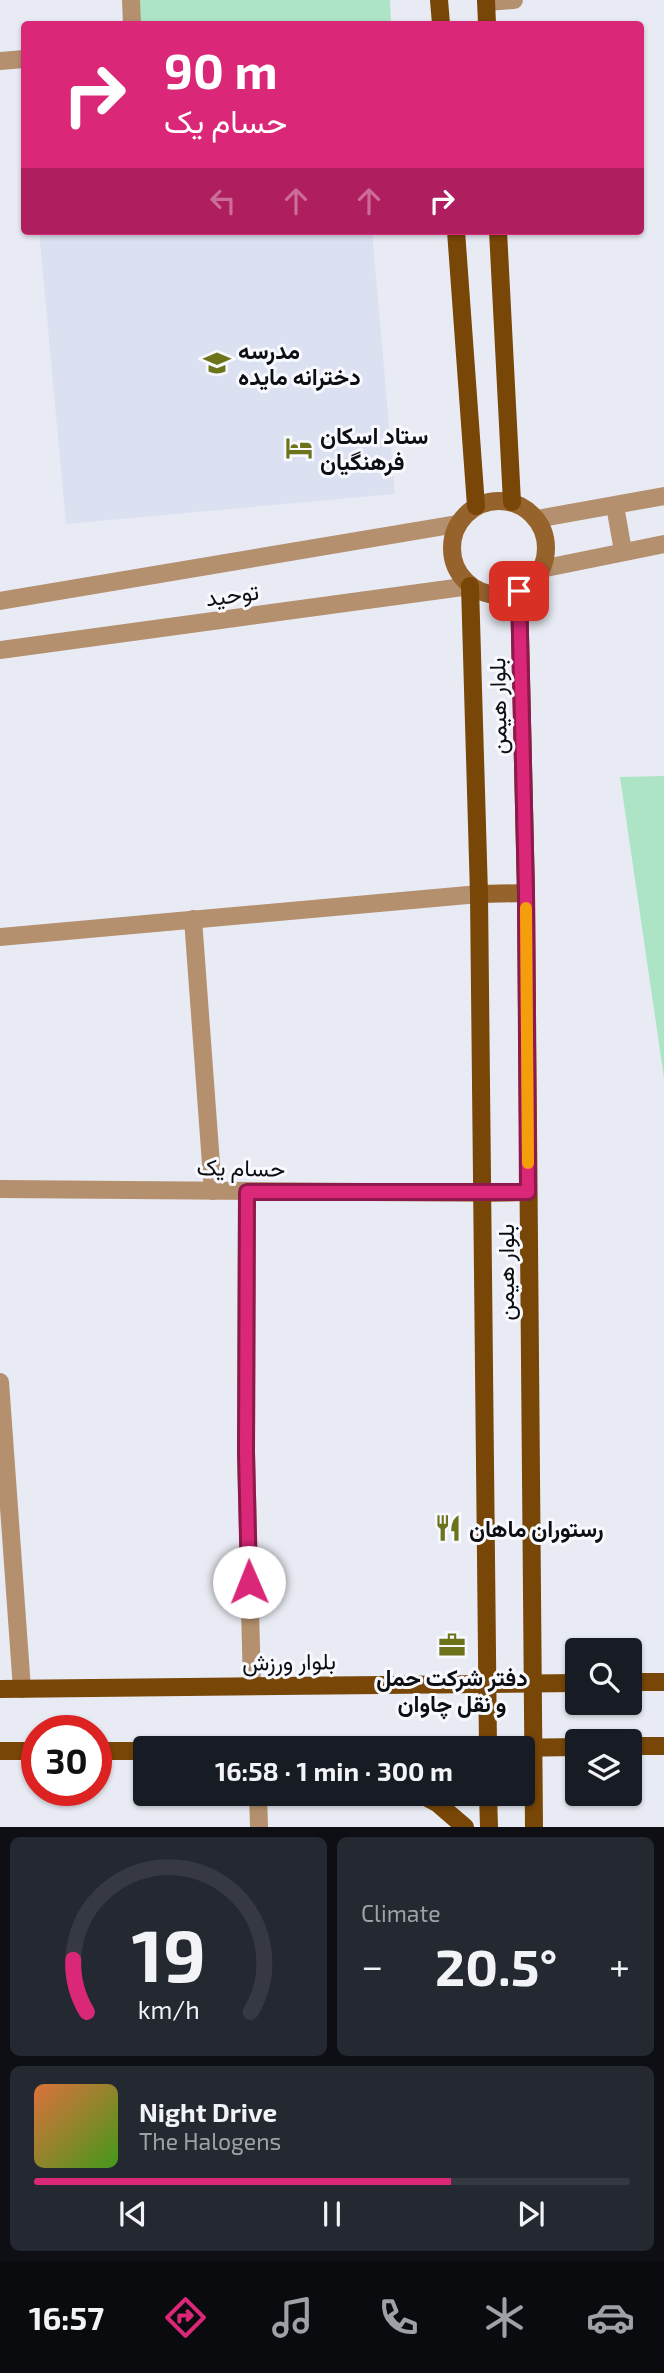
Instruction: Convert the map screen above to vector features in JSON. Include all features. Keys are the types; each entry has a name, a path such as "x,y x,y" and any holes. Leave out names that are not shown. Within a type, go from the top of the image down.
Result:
{"main road":[{"path":"439,0 441,21"},
{"path":"486,1 487,21"},
{"path":"456,235 476,506"},
{"path":"498,235 512,502"},
{"path":"494,500 512,502 530,511 537,519 546,543 545,556 536,578 519,591 489,594 470,586 454,564 451,551 457,524 476,506 494,500"},
{"name":"بلوار هیمن","path":"470,586 479,894 488,1736"},
{"name":"بلوار هیمن","path":"519,591 526,893 533,1736"},
{"path":"479,894 526,893"},
{"path":"482,1194 528,1192"},
{"path":"642,1682 664,1682"},
{"name":"بلوار ورزش","path":"0,1689 565,1683"},
{"path":"642,1746 664,1746"},
{"path":"535,1747 565,1747"},
{"path":"0,1751 21,1751"},
{"path":"112,1751 133,1751"},
{"path":"440,1806 465,1827"},
{"path":"488,1806 489,1827"},
{"name":"بلوار هیمن","path":"534,1806 534,1827"}],"street":[{"path":"131,0 132,21"},
{"path":"486,1 514,0"},
{"path":"0,61 21,59"},
{"path":"537,519 664,496"},
{"path":"615,506 623,551"},
{"name":"توحید","path":"0,601 457,524"},
{"path":"541,569 664,544"},
{"name":"توحید","path":"0,650 470,586"},
{"path":"0,937 479,894"},
{"path":"193,919 213,1191"},
{"name":"حسام یک","path":"0,1189 482,1194"},
{"path":"247,1192 246,1452 252,1686"},
{"path":"0,1382 22,1689"},
{"path":"258,1806 259,1827"}],"shaded area":[{"name":"مدرسه دخترانه مایده","path":"39,235 372,235 395,494 66,524"}],"green space":[{"path":"137,0 390,0 391,21 139,21"},
{"path":"664,776 664,1078 620,777"}],"slow traffic":[{"path":"526,908 528,1163"}],"place":[{"name":"مدرسه دخترانه مایده","path":"217,363"},
{"name":"ستاد اسکان فرهنگیان","path":"299,448"},
{"name":"رستوران ماهان","path":"448,1528"},
{"name":"دفتر شرکت حمل و نقل چاوان","path":"452,1645"}],"route":[{"path":"249,1582 246,1452 247,1192 528,1192 526,893 519,591"}]}
